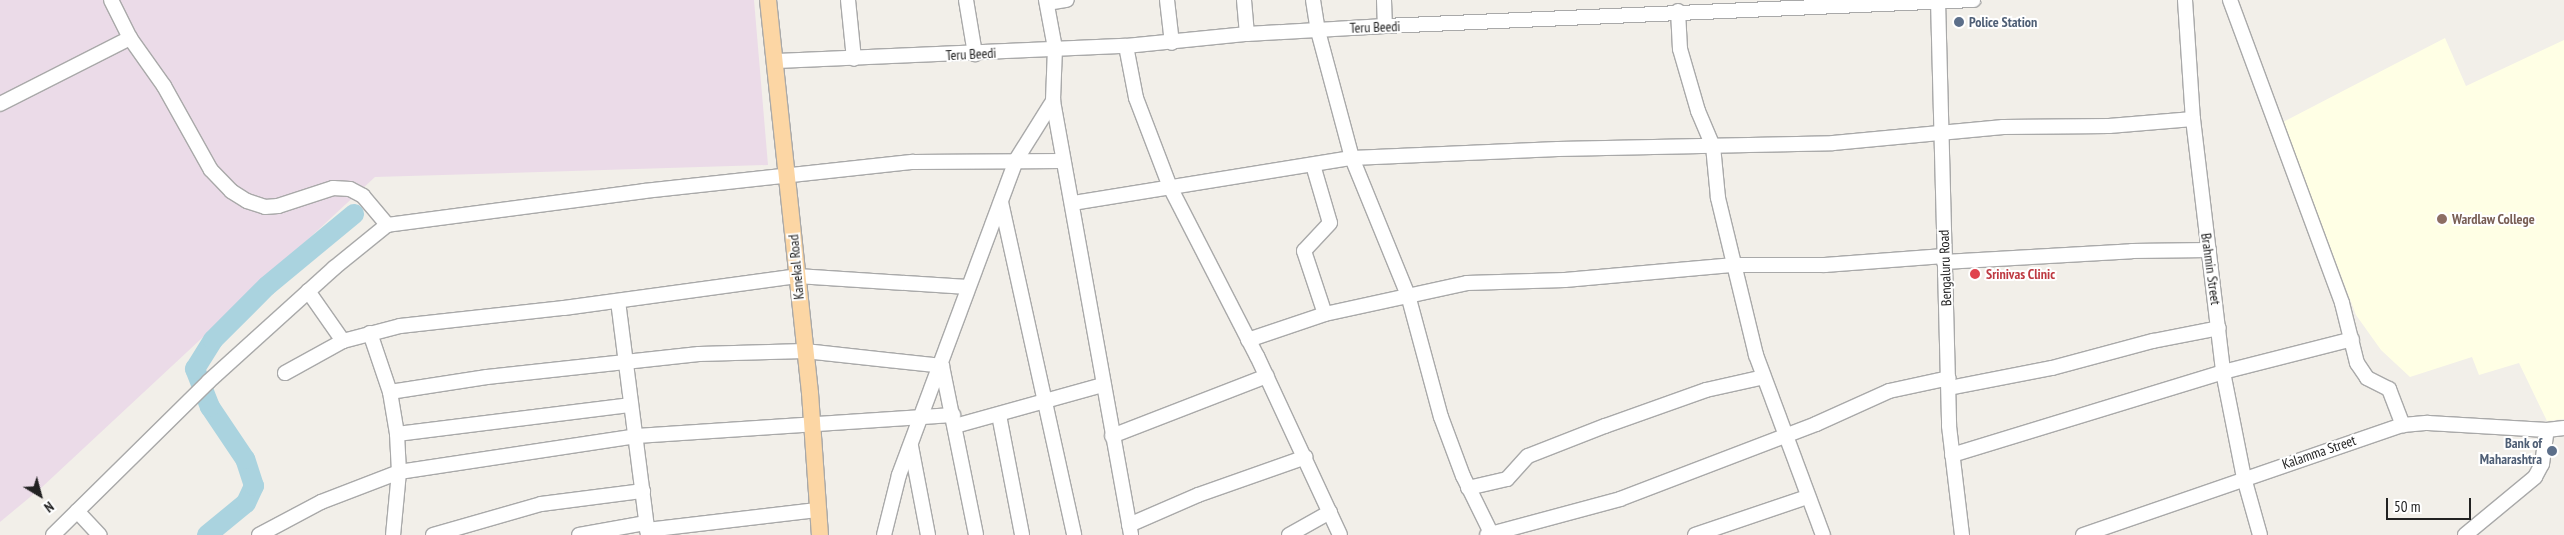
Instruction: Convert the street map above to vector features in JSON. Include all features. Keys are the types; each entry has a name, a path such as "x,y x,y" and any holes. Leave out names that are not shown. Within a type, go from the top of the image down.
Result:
{"main road":[{"name":"Kanekal Road","path":"768,0 777,61 796,276 805,351 820,535"}],"street":[{"path":"110,0 130,38 164,86 211,170 230,191 247,201 265,207 278,206 333,188 350,189 363,196 387,225"},
{"path":"848,0 854,59"},
{"path":"966,0 975,54"},
{"path":"1067,0 1047,2 1055,48 1053,101 1062,161 1073,203 1103,385 1130,530 1198,495 1306,457"},
{"path":"1167,0 1172,42"},
{"path":"1244,0 1247,34"},
{"path":"1313,0 1318,31 1352,158 1408,295 1441,416 1468,488 1490,534 1620,498 1785,434 1889,391 2052,368 2153,340 2219,328"},
{"path":"1384,0 1385,26"},
{"name":"Teru Beedi","path":"777,61 975,54 1055,48 1126,46 1247,34 1385,26 1576,19 1678,11 1974,0"},
{"name":"Brahmin Street","path":"2185,0 2193,119 2223,372 2244,478 2260,535"},
{"path":"2230,0 2267,93 2352,339 2360,372 2389,389 2403,425"},
{"name":"Bengaluru Road","path":"1938,1 1939,132 1952,455 1962,535"},
{"path":"1678,11 1680,49 1687,79 1713,146 1718,198 1764,377 1823,535"},
{"path":"0,104 130,38"},
{"path":"1126,46 1136,98 1170,187 1267,376 1306,457 1340,535"},
{"path":"884,535 910,446 942,366 968,287 1000,201 1016,160 1053,101"},
{"path":"1073,203 1352,158 1444,152 1833,143 1939,132 2193,119"},
{"path":"53,535 209,381 308,291 387,225 913,162 1062,161"},
{"path":"1313,165 1330,223 1328,229 1304,251 1325,314"},
{"path":"1000,201 1046,401 1074,535"},
{"path":"1248,340 1325,314 1467,283 1565,280 1734,265 1825,265 2132,251 2208,250"},
{"path":"285,373 343,341 400,326 618,300 796,276 968,287"},
{"path":"308,291 343,341"},
{"path":"618,300 629,405 636,436 647,530"},
{"path":"370,333 390,392 397,434 399,472 393,535"},
{"path":"1952,455 2223,372 2352,339"},
{"path":"390,392 487,377 699,354 805,351 942,366"},
{"path":"942,366 976,535"},
{"path":"1112,436 1267,376"},
{"path":"1468,488 1507,479 1528,456 1630,417 1706,390 1764,377"},
{"path":"259,535 321,502 399,472 636,436 811,423 922,417 954,420 999,415 1103,385"},
{"path":"397,434 629,405"},
{"path":"999,415 1022,535"},
{"name":"Kalamma Street","path":"2083,535 2244,478 2403,425 2428,423 2547,430 2564,428"},
{"path":"2464,535 2535,477 2542,464 2547,430"},
{"path":"910,446 928,535"},
{"path":"433,535 541,504 643,491"},
{"path":"1696,535 1808,498"},
{"path":"579,535 647,530 817,510"},
{"path":"77,512 98,535"},
{"path":"1289,535 1330,512"}],"shaded area":[{"path":"0,0 754,0 768,165 375,177 41,488 0,522"},
{"name":"Wardlaw College","path":"2445,38 2466,86 2564,40 2564,419 2547,421 2519,363 2479,375 2472,357 2410,377 2381,350 2356,315 2283,122"}],"waterway":[{"path":"207,535 246,503 254,486 245,459 210,407 195,369 213,340 267,286 354,214"}],"place":[{"name":"Police Station","path":"1959,22"},
{"name":"Wardlaw College","path":"2442,219"},
{"name":"Srinivas Clinic","path":"1975,274"},
{"name":"Bank of Maharashtra","path":"2552,451"}]}
